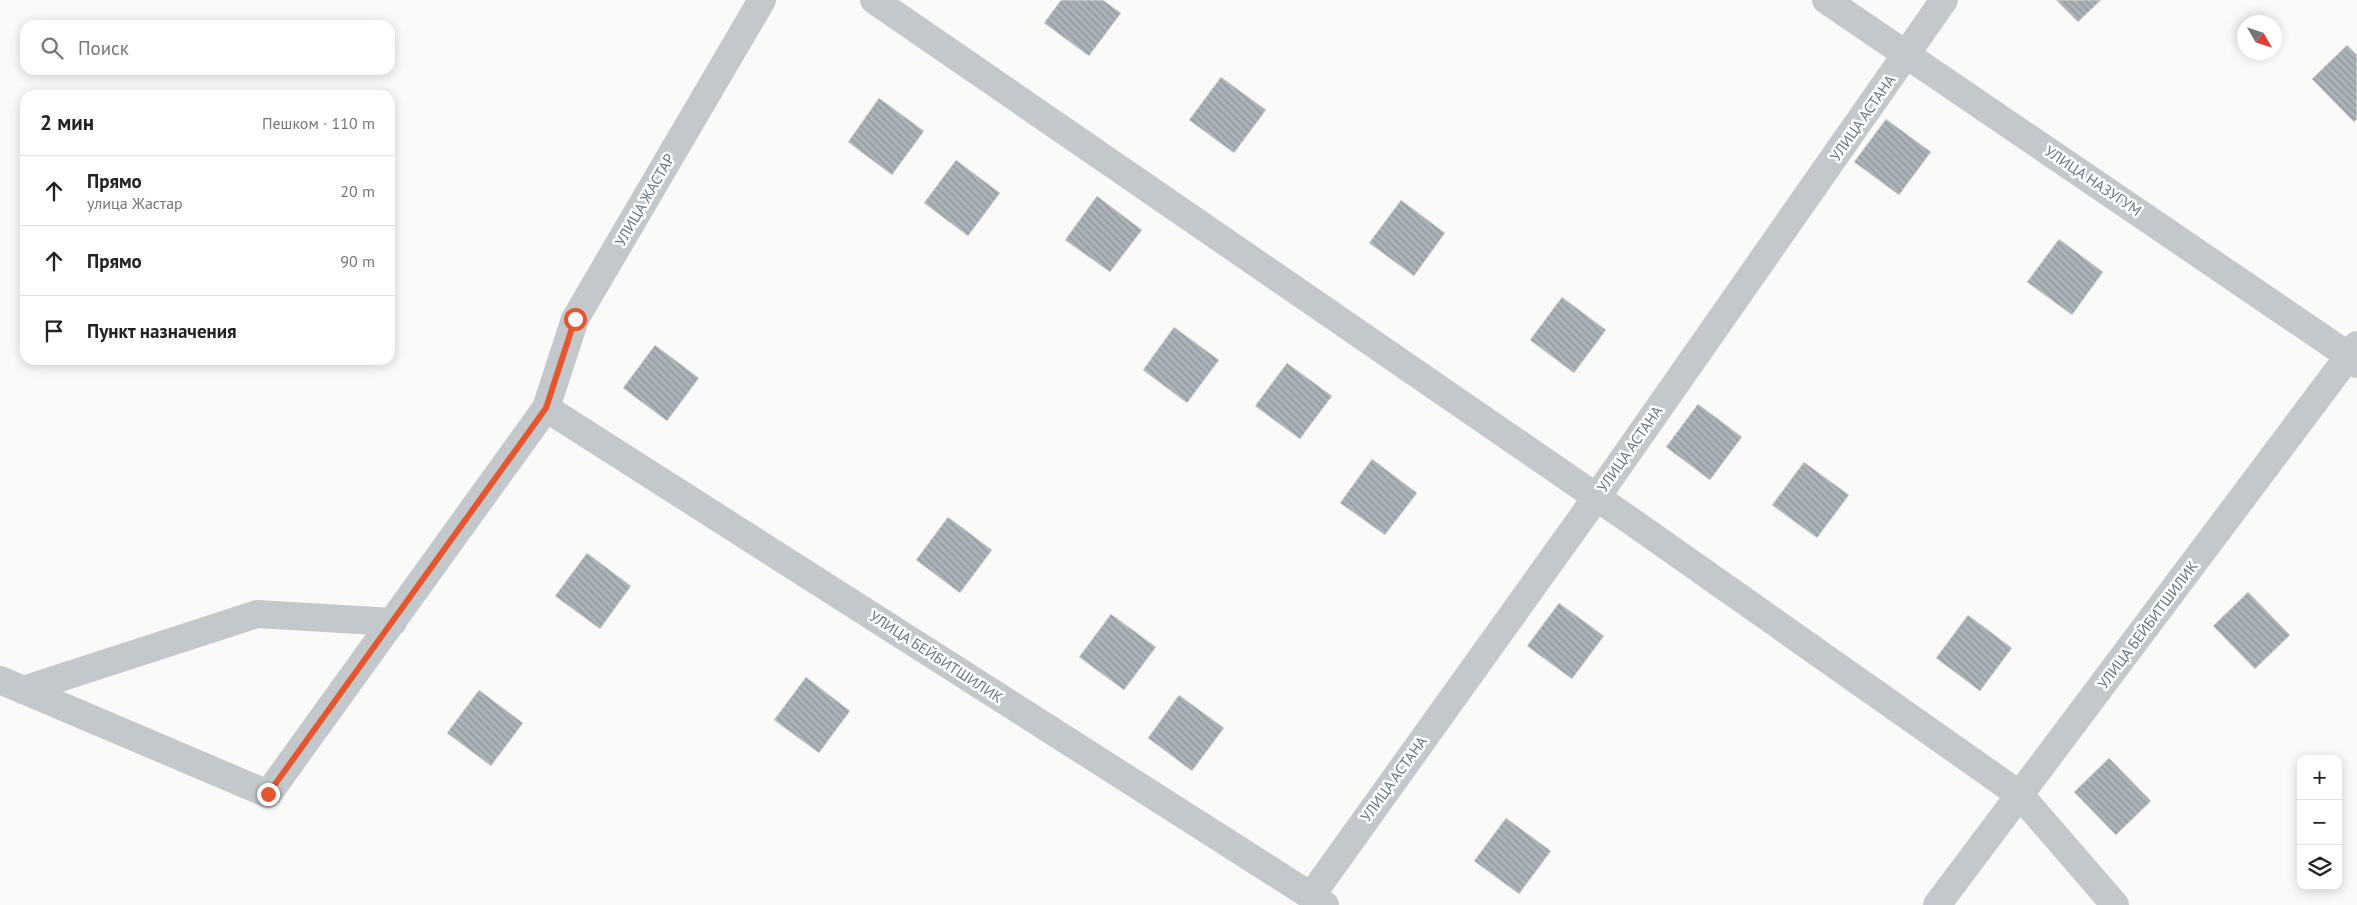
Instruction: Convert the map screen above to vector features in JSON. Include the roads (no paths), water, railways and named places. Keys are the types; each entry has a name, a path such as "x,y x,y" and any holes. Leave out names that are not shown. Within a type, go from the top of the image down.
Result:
{"street":[{"name":"УЛИЦА ЖАСТАР","path":"11,685 268,794 546,408 575,319 762,0"},
{"path":"874,0 1596,498 2020,795 2115,905"},
{"name":"УЛИЦА НАЗУГУМ","path":"1826,0 2354,355"},
{"name":"УЛИЦА АСТАНА","path":"1318,900 1596,498 1908,55 1944,0"},
{"name":"УЛИЦА БЕЙБИТШИЛИК","path":"1937,905 2354,355"},
{"name":"УЛИЦА БЕЙБИТШИЛИК","path":"546,408 1318,900"},
{"path":"11,685 257,614 393,622"}]}
